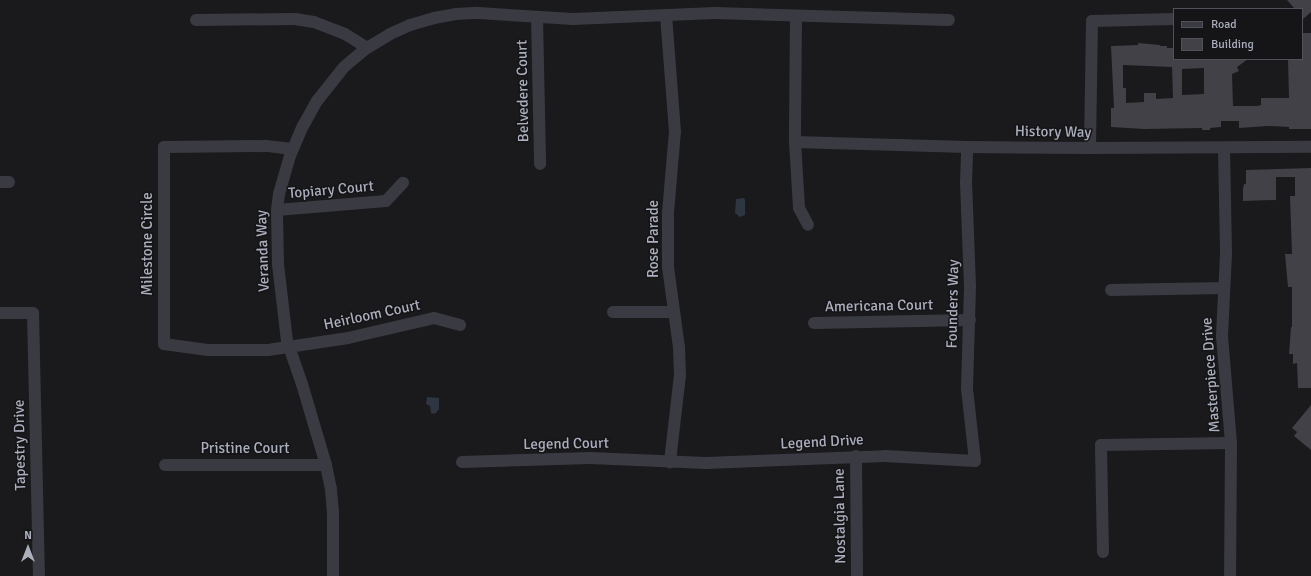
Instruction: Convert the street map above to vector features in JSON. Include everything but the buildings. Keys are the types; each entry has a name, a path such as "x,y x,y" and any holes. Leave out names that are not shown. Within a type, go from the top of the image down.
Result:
{"street":[{"name":"Veranda Way","path":"333,576 333,513 326,464 289,348 278,264 277,210 279,194 292,149 316,101 344,68 367,48 397,31 434,18 456,14 478,13 573,19 715,13 949,20"},
{"name":"Rose Parade","path":"666,15 675,131 667,239 668,267 679,347 680,375 670,462"},
{"path":"796,16 795,142 799,208 808,225"},
{"name":"Belvedere Court","path":"538,17 540,164"},
{"path":"196,20 295,19 314,22 345,34 367,48"},
{"path":"1090,148 1092,21 1173,19"},
{"name":"History Way","path":"795,142 967,147 1311,147"},
{"name":"Milestone Circle","path":"289,348 230,351 164,344 164,147 266,146 292,149"},
{"name":"Founders Way","path":"967,147 966,183 970,279 967,388 975,461"},
{"name":"Masterpiece Drive","path":"1224,148 1226,254 1222,336 1231,442 1230,576"},
{"name":"Topiary Court","path":"277,210 386,201 403,183"},
{"path":"1111,290 1224,288"},
{"path":"613,312 674,312"},
{"name":"Tapestry Drive","path":"0,313 33,313 39,576"},
{"name":"Heirloom Court","path":"289,348 377,332 434,318 460,325"},
{"name":"Americana Court","path":"814,323 970,320"},
{"path":"1103,552 1101,445 1231,442"},
{"name":"Legend Drive","path":"670,462 741,462 856,456 898,456 975,461"},
{"name":"Nostalgia Lane","path":"856,456 857,576"},
{"name":"Legend Court","path":"462,462 590,458 670,462"},
{"name":"Pristine Court","path":"165,465 326,464"}],"water":[{"path":"744,198 745,215 740,217 735,213 736,199"},
{"path":"427,397 439,398 439,409 435,414 431,413 430,406 426,404"}]}
